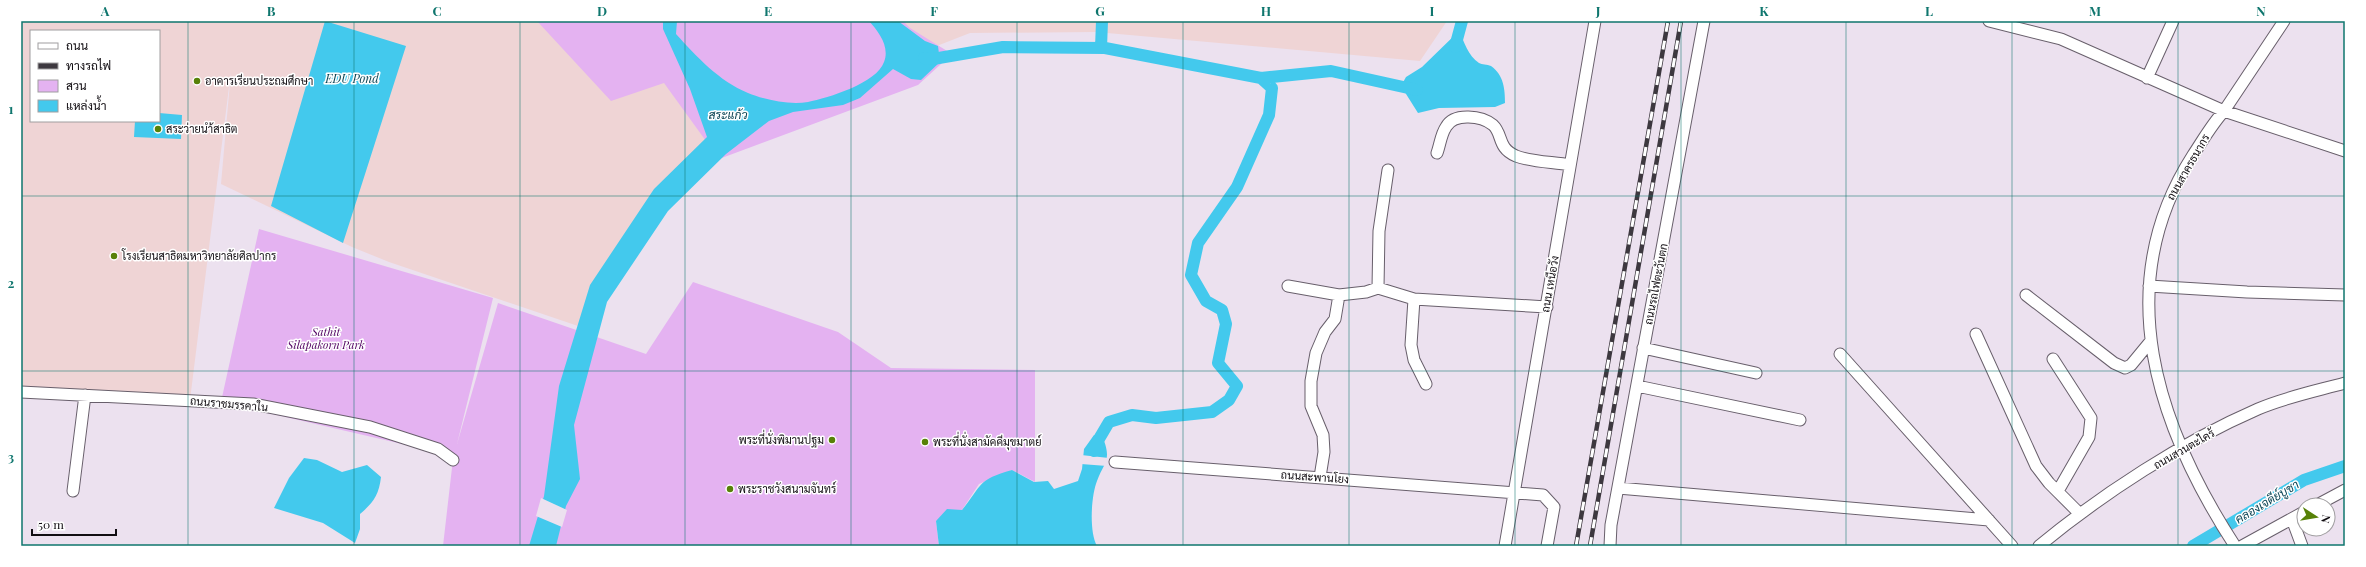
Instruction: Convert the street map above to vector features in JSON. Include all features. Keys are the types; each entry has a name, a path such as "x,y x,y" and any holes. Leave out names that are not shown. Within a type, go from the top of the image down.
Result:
{"street":[{"name":"ถนน เหนือวัง","path":"1505,546 1595,21"},
{"path":"1703,23 1714,21"},
{"path":"1989,21 2061,39 2224,111 2345,151"},
{"path":"2037,32 2042,21"},
{"path":"2147,78 2174,21"},
{"name":"ถนนสาครธนากร","path":"2233,543 2209,504 2164,406 2156,377 2150,342 2149,286 2157,236 2168,200 2183,172 2217,119 2224,111 2284,21"},
{"name":"ถนนรถไฟตะวันตก","path":"1610,546 1609,541 1618,488 1703,23"},
{"path":"1437,153 1446,126 1455,119 1466,117 1481,119 1494,126 1505,148 1517,156 1570,165"},
{"path":"1378,288 1379,231 1388,180 1388,170"},
{"path":"1288,286 1339,295 1366,292 1378,288 1414,299 1546,307"},
{"path":"2149,286 2247,292 2345,295"},
{"path":"1320,477 1324,452 1323,435 1311,406 1311,381 1316,353 1325,332 1335,319 1339,295"},
{"path":"2026,295 2114,363 2125,368 2131,365 2150,342"},
{"path":"1414,299 1411,345 1414,360 1426,384"},
{"path":"1976,334 2036,466 2079,513"},
{"path":"1644,348 1756,373"},
{"path":"1840,354 2012,546"},
{"path":"2053,359 2091,418 2092,428 2089,437 2058,491"},
{"name":"ถนนสวนตะไคร้","path":"2039,546 2079,513 2183,448 2258,409 2287,398 2345,382"},
{"path":"1637,386 1800,420"},
{"name":"ถนนราชมรรคาใน","path":"21,392 253,404 370,427 438,449 453,460"},
{"path":"73,491 85,395"},
{"name":"ถนนสะพานโยง","path":"1115,462 1543,495 1554,507 1547,546"},
{"path":"1618,488 1989,520"},
{"path":"2332,497 2345,490"},
{"path":"2242,546 2296,517"},
{"path":"2292,519 2302,546"}],"shaded area":[{"path":"21,21 1447,21 1420,61 1096,32 970,33 750,119 676,176 581,327 389,262 352,247 221,184 231,71 190,400 21,392"}],"green space":[{"path":"537,21 903,21 910,28 952,54 918,85 719,159 664,83 611,101"},
{"name":"พระราชวังสนามจันทร์","path":"259,229 493,298 457,444 498,303 646,354 693,282 838,332 891,368 1035,370 1035,482 1012,470 979,484 962,510 936,521 939,546 443,546 453,459 437,452 221,402"}],"water":[{"name":"EDU Pond","path":"325,21 406,46 343,243 271,206"},
{"name":"สระแก้ว","path":"663,21 677,21 676,34 700,60 727,82 748,93 777,101 801,103 817,100 851,88 872,77 880,70 884,62 886,51 880,35 869,21 898,21 925,41 938,46 940,62 921,80 911,79 893,69 860,98 843,105 793,112 769,121 726,154 668,211 607,302 574,425 580,479 566,506 556,546 529,546 544,496 559,386 590,285 654,189 707,137 690,89 663,29"},
{"path":"1459,31 1467,48 1475,60 1480,64 1491,66 1499,74 1503,83 1505,103 1495,107 1439,108 1418,113 1401,86 1406,77 1422,67"},
{"name":"สระว่ายนำ้สาธิต","path":"160,113 182,115 181,139 134,137 135,122 160,122"},
{"path":"1094,435 1103,438 1107,452 1106,461 1097,481 1092,504 1093,532 1094,540 1097,546 939,546 936,521 947,509 962,510 982,484 992,477 1012,470 1034,482 1048,481 1054,489 1078,481 1082,469 1084,449"},
{"path":"304,458 317,460 342,472 367,465 381,477 379,489 375,498 360,514 360,529 355,543 323,523 274,508 289,478"}],"pier":[{"path":"1081,455 1109,458 1107,466 1081,464"},
{"path":"541,498 567,510 562,527 536,516"}],"waterway":[{"path":"1101,48 1102,21"},
{"path":"1455,47 1462,21"},
{"path":"924,58 933,59 1003,47 1105,48 1261,78 1272,88 1269,115 1237,187 1198,243 1191,275 1206,301 1222,310 1226,324 1218,363 1237,386 1229,400 1212,412 1156,418 1132,415 1109,422 1096,444 1094,451"},
{"path":"1261,78 1331,71 1417,90"},
{"name":"คลองเจดีย์บูชา","path":"2193,546 2304,480 2345,466"}],"railway":[{"path":"1576,546 1668,21"},
{"path":"1590,546 1681,21"}],"place":[{"name":"อาคารเรียนประถมศึกษา","path":"197,81"},
{"name":"สระว่ายนำ้สาธิต","path":"158,129"},
{"name":"โรงเรียนสาธิตมหาวิทยาลัยศิลปากร","path":"114,256"},
{"name":"พระที่นั่งพิมานปฐม","path":"832,440"},
{"name":"พระที่นั่งสามัคคีมุขมาตย์","path":"925,442"},
{"name":"พระราชวังสนามจันทร์","path":"730,489"}],"park label":[{"name":"Sathit Silapakorn Park","path":"326,338"}]}
